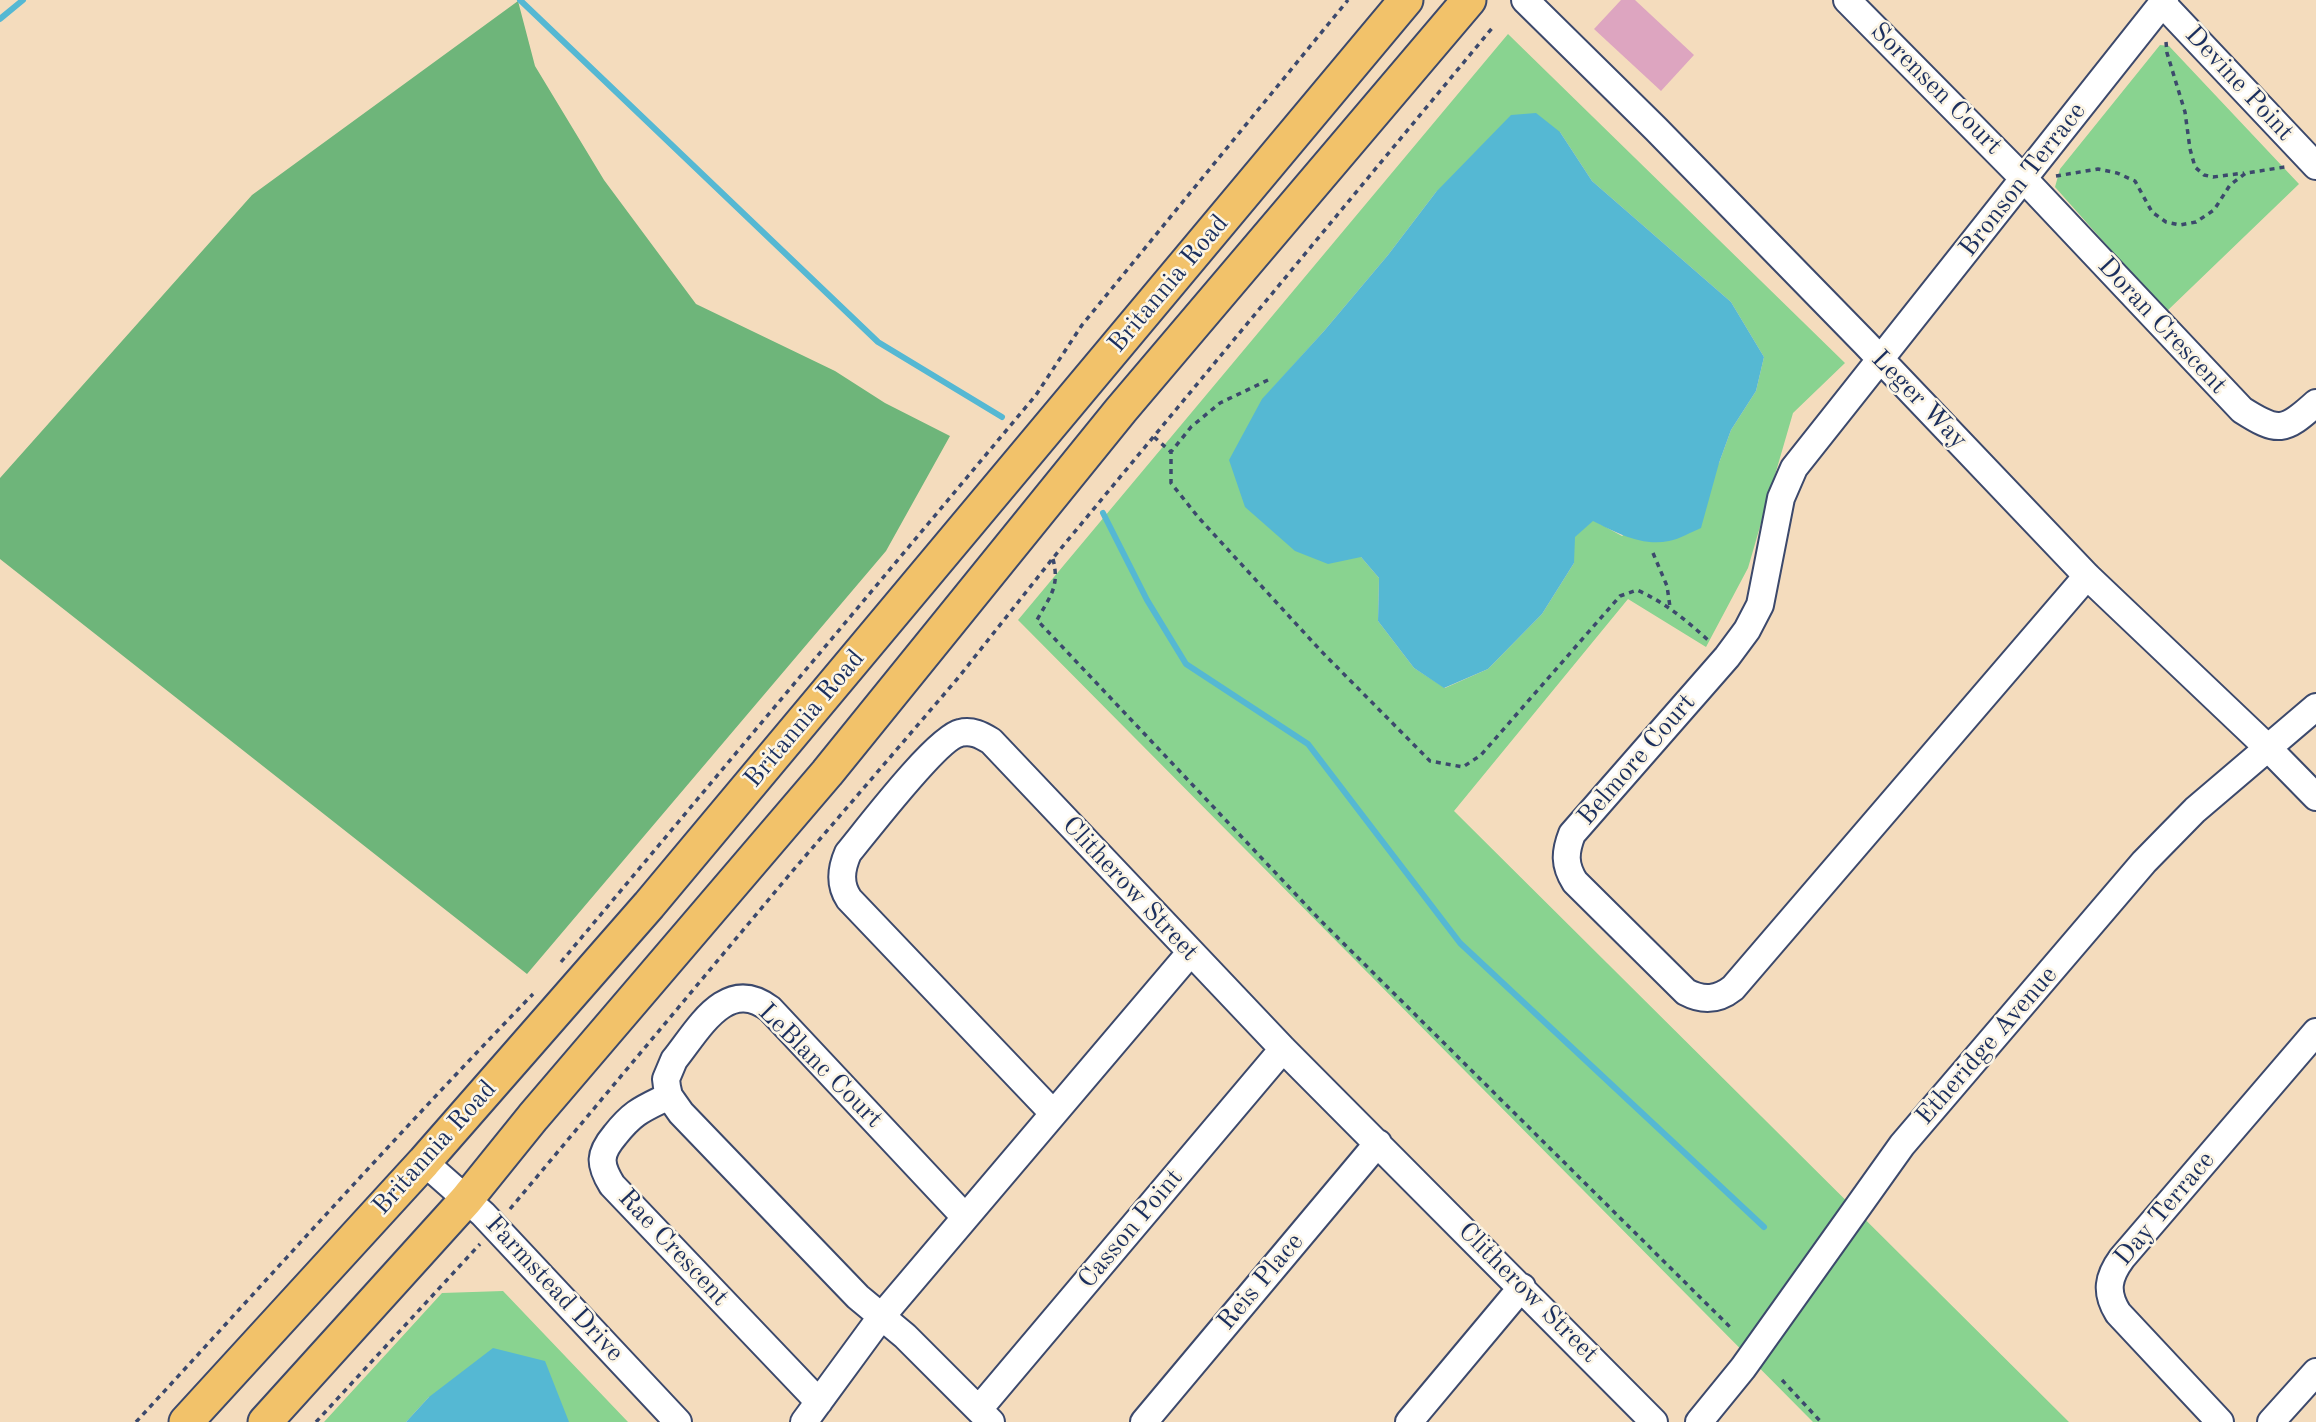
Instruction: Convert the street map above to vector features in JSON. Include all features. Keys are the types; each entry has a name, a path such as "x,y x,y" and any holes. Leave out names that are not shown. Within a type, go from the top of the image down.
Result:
{"main road":[{"name":"Britannia Road","path":"186,1422 424,1162 658,894 1406,0"},
{"name":"Britannia Road","path":"265,1422 466,1199 818,784 1121,410 1468,0"}],"street":[{"name":"Leger Way","path":"1525,0 1656,129 1881,359 2087,576 2316,797"},
{"name":"Bronson Terrace","path":"1881,359 2164,1"},
{"name":"Devine Point","path":"2164,1 2316,166"},
{"name":"Sorensen Court","path":"1854,3 2024,179"},
{"name":"Doran Crescent","path":"2024,179 2242,410 2265,425 2275,427 2288,425 2316,403"},
{"name":"Belmore Court","path":"1881,359 1794,468 1781,499 1760,605 1747,630 1727,657 1572,834 1566,859 1568,872 1575,882 1686,992 1697,998 1710,999 1725,995 2087,576"},
{"name":"Etheridge Avenue","path":"1699,1422 1751,1357 1902,1145 2144,862 2195,810 2316,707"},
{"name":"Clitherow Street","path":"1053,1113 845,893 841,873 848,853 930,755 947,738 959,733 980,734 991,741 1283,1049 1654,1422"},
{"path":"811,1412 881,1317 1190,953"},
{"name":"LeBlanc Court","path":"669,1096 666,1079 674,1060 718,1006 731,999 747,998 759,1001 770,1009 965,1217"},
{"name":"Day Terrace","path":"2220,1422 2118,1313 2111,1301 2111,1276 2122,1258 2316,1032"},
{"name":"Casson Point","path":"985,1416 1283,1049"},
{"path":"669,1096 698,1131 858,1297 915,1345 985,1416"},
{"name":"Rae Crescent","path":"669,1096 630,1116 606,1146 602,1157 604,1172 612,1185 811,1412"},
{"name":"Reis Place","path":"1144,1422 1378,1143"},
{"name":"Farmstead Drive","path":"424,1162 495,1227 678,1422"},
{"path":"1409,1422 1522,1287"},
{"path":"2271,1422 2316,1372"}],"path":[{"path":"558,964 1035,395 1082,325 1348,0"},
{"path":"316,1422 495,1227 958,678 1053,558 1493,27"},
{"path":"2165,38 2185,112 2195,167 2204,175 2213,177 2287,167"},
{"path":"2054,177 2098,169 2117,173 2135,181 2152,212 2166,222 2180,225 2196,222 2214,210 2230,185 2246,173"},
{"path":"1268,380 1220,402 1191,427 1171,452 1171,483 1198,517 1321,652 1430,761 1463,767 1481,755 1620,596 1637,590 1671,607 1727,657"},
{"path":"1154,437 1171,452"},
{"path":"1653,553 1667,586 1671,607"},
{"path":"1053,558 1057,576 1037,620 1321,921 1732,1329"},
{"path":"136,1422 419,1112 541,986"},
{"path":"1782,1380 1821,1422"}],"green space":[{"path":"518,1 535,66 604,180 696,304 835,371 885,403 950,436 886,551 527,974 0,559 0,478 252,195"},
{"path":"1508,34 1845,363 1793,413 1748,568 1706,647 1628,599 1454,811 2069,1422 1813,1422 1018,620","holes":["1560,132 1592,181 1731,302 1764,357 1756,391 1731,430 1719,463 1622,536 1593,520 1574,537 1574,563 1542,614 1488,669 1445,688 1414,668 1378,621 1379,578 1361,557 1262,400 1388,255 1436,192"]},
{"path":"2160,45 2169,46 2299,184 2166,312 2055,187 2060,169"},
{"path":"503,1291 628,1422 569,1422 429,1397 406,1422 324,1422 442,1293"}],"water":[{"path":"1536,113 1560,132 1592,181 1731,302 1764,357 1756,391 1731,430 1701,528 1673,540 1649,542 1610,530 1593,521 1575,537 1574,563 1542,614 1488,669 1444,688 1414,668 1378,621 1379,578 1361,557 1328,564 1295,551 1245,507 1229,460 1262,399 1388,255 1436,192 1511,115"},
{"path":"493,1348 545,1361 569,1422 406,1422 429,1397"}],"building":[{"path":"1621,0 1635,0 1694,55 1661,91 1594,29"}],"waterway":[{"path":"0,19 23,0"},
{"path":"520,0 878,342 1002,417"},
{"path":"1103,513 1147,600 1186,664 1308,744 1460,943 1764,1227"}]}
